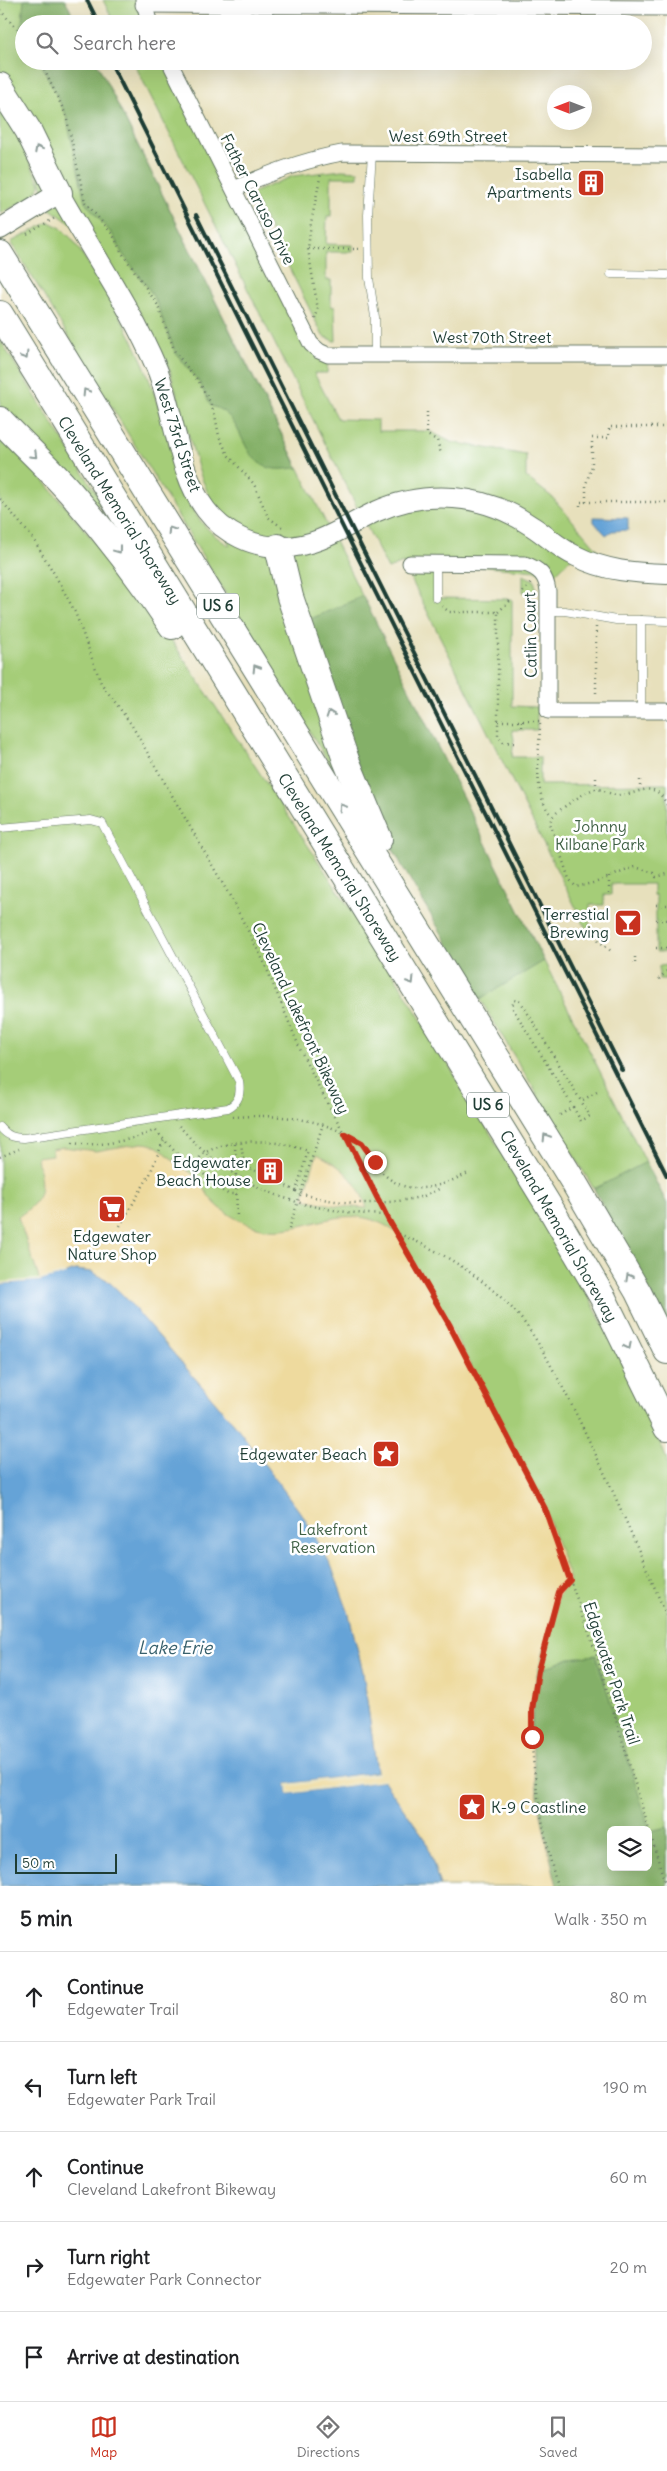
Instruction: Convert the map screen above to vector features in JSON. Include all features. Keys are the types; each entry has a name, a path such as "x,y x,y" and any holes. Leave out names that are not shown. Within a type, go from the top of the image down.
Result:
{"highway":[{"path":"0,86 28,130 59,193"},
{"name":"Cleveland Memorial Shoreway","path":"2,256 600,1226 638,1292 667,1351"},
{"name":"Cleveland Memorial Shoreway","path":"0,314 578,1254 626,1342 667,1428"},
{"path":"0,420 58,479 102,529 148,592 200,670 256,731"},
{"path":"283,538 290,596 359,795 432,952"}],"street":[{"path":"147,15 143,3 667,8"},
{"name":"Father Caruso Drive","path":"174,70 310,344 319,351"},
{"name":"West 69th Street","path":"234,189 264,175 310,159 342,153 667,155"},
{"path":"0,229 59,193"},
{"name":"West 73rd Street","path":"59,193 124,304 153,360 165,392 189,477 200,502 211,516 236,536 254,543 283,538 298,546 317,540 397,504 430,498 454,498 480,502 508,512 522,519 574,555 598,566 623,572 667,574"},
{"name":"West 70th Street","path":"319,351 328,355 667,355"},
{"name":"Catlin Court","path":"410,563 525,564 535,568 546,582 548,610 548,711 596,711"},
{"path":"596,711 667,711"}],"lane":[{"path":"372,153 368,249 369,278 375,317 375,354"},
{"path":"611,274 667,275"},
{"path":"436,563 438,599"},
{"path":"548,610 565,611 596,618 667,621"},
{"path":"640,620 640,711"},
{"path":"0,828 91,820 102,823 239,1081 240,1088 239,1097 235,1104 228,1108 24,1138 15,1138 0,1127"}],"path":[{"path":"0,10 15,27"},
{"path":"44,70 66,115 85,202 113,235 122,253 158,304 175,352 199,382 209,400 215,415 219,436 228,455 254,484 268,517 277,525 283,538"},
{"path":"315,319 318,310 308,249 310,222 322,171"},
{"path":"308,249 368,249"},
{"path":"427,412 427,436 438,440 441,454"},
{"path":"586,502 586,484 592,466 592,438 609,438 609,427 667,427"},
{"name":"Cleveland Lakefront Bikeway","path":"0,499 17,516 56,575 74,612 101,683 131,724 232,898 264,962 304,1056 386,1215 398,1234"},
{"path":"580,506 580,502 638,504 667,502"},
{"path":"523,592 534,580"},
{"path":"438,599 449,612 498,612 512,599"},
{"path":"498,612 499,740 514,743"},
{"path":"596,618 596,711"},
{"path":"498,721 540,721 540,789 542,802 552,816 551,826 572,885 582,887 635,867 654,873 656,877 667,874"},
{"path":"522,721 522,731"},
{"path":"596,778 596,789"},
{"path":"640,780 640,789"},
{"path":"552,816 583,792 596,789 616,795 640,789 655,791 664,798 667,805"},
{"path":"609,876 609,895"},
{"path":"656,905 667,905"},
{"path":"656,920 667,920"},
{"path":"592,926 599,941 612,950"},
{"path":"656,948 667,948"},
{"path":"635,957 635,963"},
{"path":"659,979 667,971"},
{"path":"514,1000 521,1002 581,1101 590,1116 582,1121 512,1007 514,1000"},
{"path":"581,1101 597,1092"},
{"path":"560,1115 573,1107"},
{"path":"231,1118 279,1116 323,1124 362,1143 380,1170 392,1180 423,1189 444,1186"},
{"path":"171,1127 188,1124"},
{"path":"289,1229 323,1124"},
{"path":"179,1126 206,1152 236,1175 270,1194 297,1203 337,1212 386,1215"},
{"path":"84,1145 135,1139 155,1130 163,1129"},
{"path":"155,1130 180,1157 196,1167 223,1192 237,1194"},
{"path":"120,1226 150,1174 164,1140"},
{"path":"196,1167 198,1159 206,1152 241,1143 266,1142 308,1151 296,1190"},
{"path":"241,1143 244,1165 296,1190 314,1196 362,1202 389,1202 424,1196 468,1173"},
{"path":"235,1144 237,1219"},
{"path":"398,1234 426,1244 478,1279 509,1304 530,1332 588,1436 667,1618"},
{"name":"Edgewater Park Trail","path":"398,1234 449,1324 545,1509 596,1655 666,1886"},
{"path":"557,1886 537,1781 532,1737 532,1710 538,1671 559,1592 570,1580"}],"green space":[{"path":"0,0 65,0 72,15 15,15 15,70 100,70 667,1204 600,1186 594,1189 480,999 483,997 341,764 332,768 11,242 49,222 61,228 72,239 111,300 144,365 160,411 186,499 201,522 221,541 230,546 200,474 170,371 155,339 122,282 80,230 50,209 4,75 0,71"},
{"path":"24,0 65,0 72,15 23,15"},
{"path":"103,0 143,0 147,15 110,15"},
{"path":"44,70 100,70 298,468 275,469 263,465 254,458 231,419 223,411 211,406 199,382 175,352 157,304 149,289 122,253 113,235 85,202 66,115"},
{"name":"Johnny Kilbane Park","path":"138,70 173,70 310,344 328,355 327,373 314,373 338,419 378,420 378,431 429,431 451,442 526,455 526,477 552,497 598,550 598,566 574,555 547,582 539,571 436,563 436,598 512,599 512,706 537,707 537,730 512,730 514,739 512,757 540,757 540,785 667,784 667,952 656,952 656,896 653,895 653,884 611,884 611,895 604,895 604,905 590,905 589,934 403,563 388,569"},
{"path":"0,98 40,184 38,189 29,198 0,214"},
{"path":"342,170 358,171 358,177 331,177 331,216 327,216 326,244 353,245 353,252 326,252 326,280 331,280 331,306 335,307 336,341 334,341 323,336 252,193 293,176"},
{"path":"0,340 102,502 93,508 0,410"},
{"name":"Lakefront Reservation","path":"0,431 11,441 152,611 394,975 587,1293 648,1413 667,1460 667,1886 0,1886"},
{"path":"523,575 534,580 537,592 523,592"},
{"path":"363,596 544,961 480,999 401,864 371,805 306,621"},
{"path":"667,965 667,979 659,979 659,966"},
{"path":"646,1162 667,1204 667,1325 594,1189"},
{"path":"596,1655 648,1826 607,1826 607,1871 652,1871 652,1831 667,1827 667,1886 557,1886 540,1806 533,1752 532,1724 538,1671 570,1658"}],"sand":[{"name":"Edgewater Beach","path":"142,1143 161,1149 197,1178 210,1198 222,1210 248,1224 267,1229 286,1229 340,1217 358,1217 378,1222 398,1234 449,1324 545,1509 570,1580 558,1597 536,1680 531,1729 538,1798 557,1886 440,1886 426,1840 384,1781 288,1794 287,1784 377,1772 363,1672 348,1611 305,1519 236,1426 158,1335 107,1280 92,1272 76,1270 40,1281 18,1217 34,1204 40,1192 41,1185 37,1157 52,1155 52,1149 63,1147 96,1151"},
{"path":"317,1154 348,1175 358,1189 367,1208 338,1206 303,1199"}],"water":[{"path":"594,517 628,518 628,530 612,531 606,535 594,522"},
{"name":"Lake Erie","path":"76,1270 92,1272 107,1280 124,1296 236,1426 305,1519 331,1565 348,1611 363,1672 377,1772 287,1784 288,1794 384,1781 426,1840 440,1886 0,1886 0,1284 40,1281"}],"pier":[{"path":"65,1272 66,1274 40,1281 0,1284 0,1282 40,1279"},
{"path":"379,1772 377,1775 290,1786 290,1791 384,1779 384,1781 288,1794 287,1784"}],"railway":[{"path":"87,0 94,15"},
{"path":"114,70 667,1176"},
{"path":"196,215 622,1070"}],"place":[{"name":"Isabella Apartments","path":"591,183"},
{"name":"Terrestial Brewing","path":"628,923"},
{"name":"Edgewater Beach House","path":"270,1171"},
{"name":"Edgewater Nature Shop","path":"112,1209"},
{"name":"Edgewater Beach","path":"386,1454"},
{"name":"K-9 Coastline","path":"472,1807"}],"route":[{"path":"375,1162 362,1143 345,1134 378,1195 383,1211 449,1324 545,1509 570,1580 559,1592 538,1671 532,1710 532,1737"}]}
